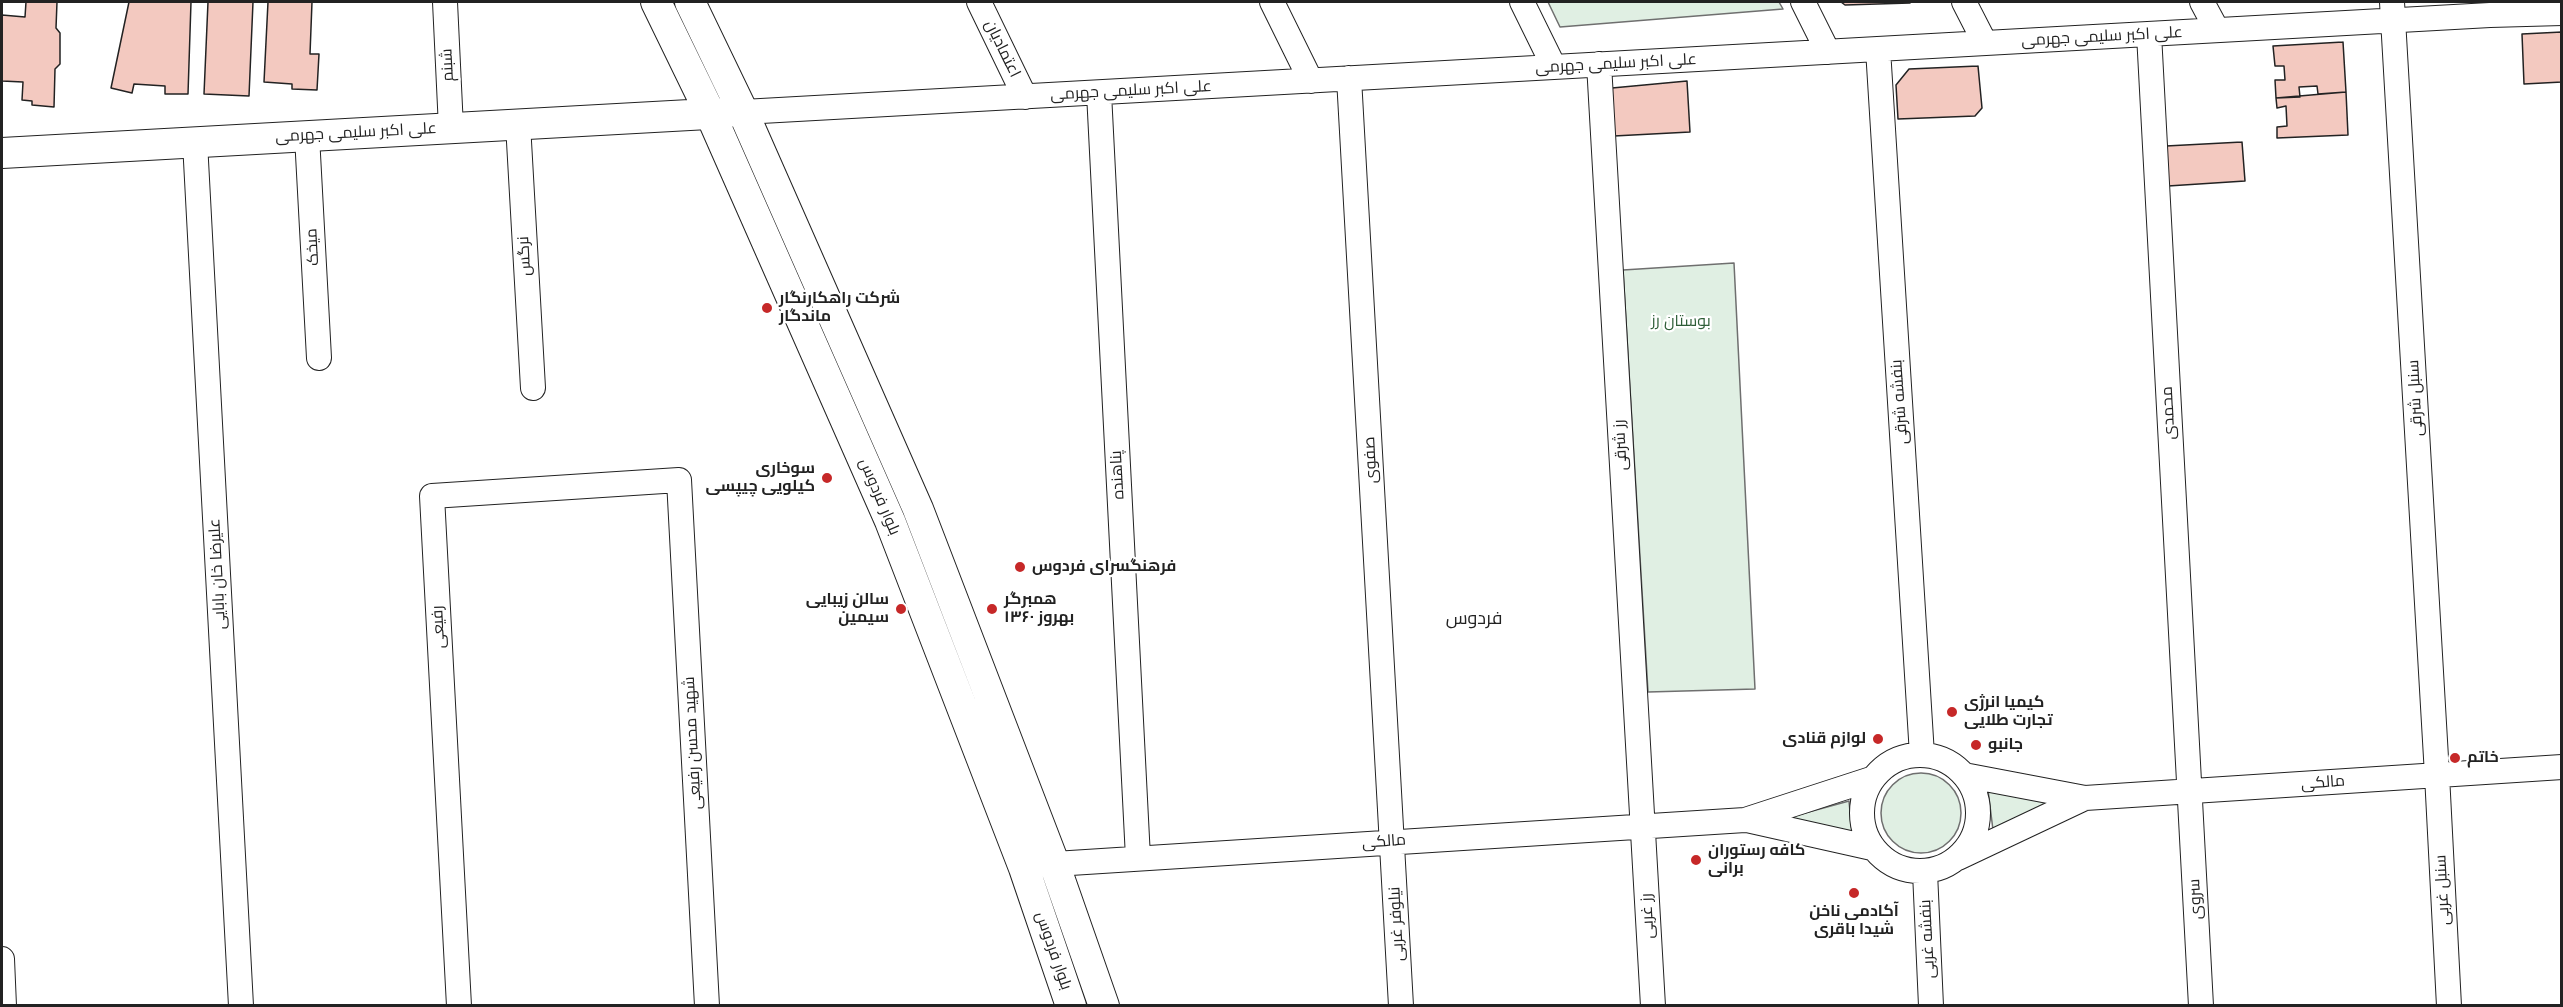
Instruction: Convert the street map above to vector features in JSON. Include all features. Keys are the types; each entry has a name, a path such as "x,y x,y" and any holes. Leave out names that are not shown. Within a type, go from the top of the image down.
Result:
{"main road":[{"name":"بلوار فردوس","path":"656,2 710,113 890,521 1024,868 1071,1005"},
{"name":"بلوار فردوس","path":"690,2 743,112 918,509 1054,863 1104,1005"},
{"name":"علی اکبر سلیمی جهرمی","path":"2,153 743,112"}],"street":[{"name":"شبنم","path":"445,2 451,128"},
{"name":"اعتمادیان","path":"979,2 1025,97"},
{"path":"1272,2 1311,81"},
{"path":"1522,2 1554,67"},
{"path":"1803,2 1828,52"},
{"path":"1964,2 1985,43"},
{"path":"2202,2 2217,30"},
{"name":"علی اکبر سلیمی جهرمی","path":"743,112 2217,30 2393,11 2496,8 2562,13"},
{"name":"سنبل شرقی","path":"2393,11 2438,776"},
{"name":"محمدی","path":"2149,34 2190,792"},
{"name":"بنفشه شرقی","path":"1878,49 1922,754"},
{"name":"رز شرقی","path":"1599,64 1644,826"},
{"name":"صفوی","path":"1349,78 1393,842"},
{"name":"پناهنده","path":"1099,93 1138,858"},
{"name":"نرگس","path":"518,124 533,388"},
{"name":"میخک","path":"308,136 318,358"},
{"name":"علیرضا خان بابایی","path":"195,142 242,1005"},
{"name":"رفیعی","path":"459,1005 432,496 679,480"},
{"name":"شهید محسن رفیعی","path":"679,480 707,1005"},
{"path":"1922,754 1945,761 1964,775 1974,791 1978,808 1970,844 1958,858 1943,868 1925,872 1905,870 1886,862 1872,848 1864,831 1861,813 1863,796 1871,779 1885,765 1903,757 1922,754"},
{"name":"مالکی","path":"1964,775 2085,798 2562,768"},
{"name":"سنبل غربی","path":"2438,776 2449,1005"},
{"name":"مالکی","path":"1024,868 1054,863 1745,820 1871,779"},
{"name":"سروی","path":"2190,792 2201,1005"},
{"name":"مالکی","path":"1958,858 2085,798"},
{"name":"مالکی","path":"1745,820 1872,848"},
{"name":"رز غربی","path":"1644,826 1653,1005"},
{"name":"نیلوفر غربی","path":"1393,842 1401,1005"},
{"name":"بنفشه غربی","path":"1925,872 1931,1005"},
{"path":"2,959 4,1005"}],"green space":[{"path":"1548,2 1779,2 1783,9 1560,27"},
{"name":"بوستان رز","path":"1734,263 1755,689 1648,692 1623,270"},
{"path":"1921,773 1936,776 1949,785 1958,798 1961,813 1958,828 1949,841 1936,850 1921,853 1906,850 1893,841 1884,828 1881,813 1884,798 1893,785 1906,776"},
{"path":"1988,790 2060,802 1993,830"},
{"path":"1849,801 1852,833 1783,819"}],"building":[{"path":"26,2 57,2 56,28 60,33 60,64 55,69 54,107 32,105 32,101 22,100 23,82 2,81 2,15 25,17"},
{"path":"129,2 191,2 188,94 165,94 165,86 134,84 132,93 111,88"},
{"path":"208,2 253,2 249,96 204,94"},
{"path":"268,2 312,2 310,54 319,54 317,90 292,89 292,84 264,82"},
{"path":"1841,2 1909,2 1910,3 1845,5"},
{"path":"2562,32 2562,82 2524,84 2522,34"},
{"path":"2343,42 2346,92 2318,94 2317,86 2299,87 2300,97 2276,98 2275,80 2285,80 2284,66 2275,66 2273,46"},
{"path":"1978,66 1982,108 1975,116 1898,119 1896,85 1909,69"},
{"path":"1687,81 1690,132 1614,136 1612,88"},
{"path":"2346,92 2348,135 2277,138 2277,127 2287,126 2286,106 2277,108 2276,98"},
{"path":"2242,142 2245,181 2168,186 2166,146"}],"place":[{"name":"شرکت راهکارنگار ماندگار","path":"767,308"},
{"name":"سوخاری كيلويی چيپسی","path":"827,478"},
{"name":"فرهنگسرای فردوس","path":"1020,567"},
{"name":"سالن زیبایی سیمین","path":"901,609"},
{"name":"همبرگر بهروز ۱۳۶۰","path":"992,609"},
{"name":"کیمیا انرژی تجارت طلایی","path":"1952,712"},
{"name":"لوازم قنادی","path":"1878,739"},
{"name":"جانبو","path":"1976,745"},
{"name":"خاتم","path":"2455,758"},
{"name":"كافه رستوران برانى","path":"1696,860"},
{"name":"آکادمی ناخن شیدا باقری","path":"1854,893"}],"district":[{"name":"فردوس","path":"1474,619"}]}
